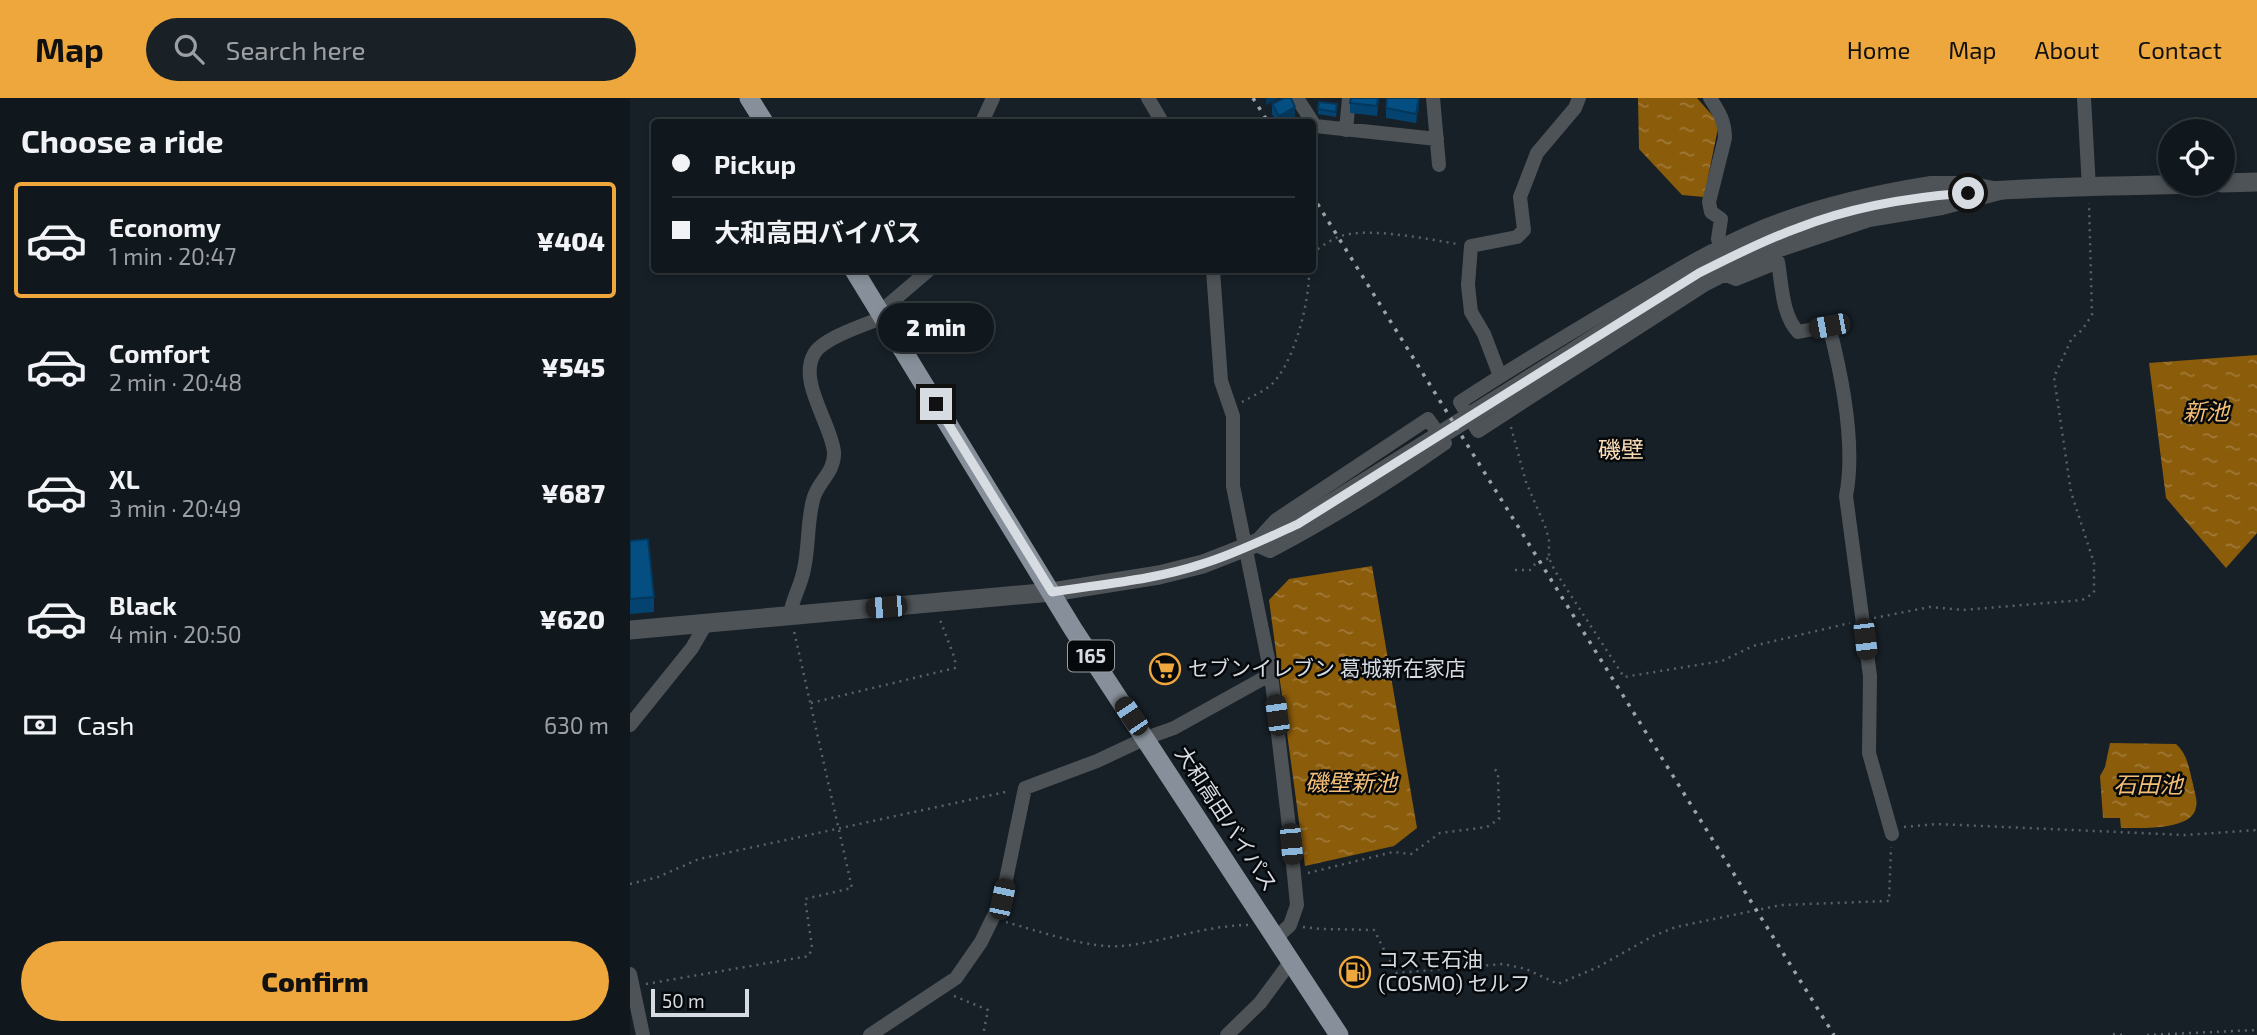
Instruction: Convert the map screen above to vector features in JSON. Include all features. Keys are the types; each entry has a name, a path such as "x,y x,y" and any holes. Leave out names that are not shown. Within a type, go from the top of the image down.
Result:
{"highway":[{"path":"749,98 762,119"},
{"name":"大和高田バイパス","path":"857,273 1073,629 1265,920 1284,931 1291,961 1339,1035"}],"street":[{"path":"983,119 993,98"},
{"path":"1148,98 1160,119"},
{"path":"1297,98 1310,119"},
{"path":"1346,130 1349,98"},
{"path":"1500,376 1485,334 1471,313 1468,285 1471,246 1517,237 1524,230 1520,197 1537,153 1575,107 1579,98"},
{"path":"1710,98 1724,120 1725,128 1725,138 1709,202 1711,212 1721,219 1718,239 1720,247"},
{"path":"2084,98 2089,188"},
{"path":"1429,100 1439,165"},
{"path":"1316,126 1437,139"},
{"path":"2235,182 2257,181"},
{"path":"1931,183 1969,183 2008,191 1942,208 1869,220 1759,257 1724,274 1506,410 1478,431 1460,402 1623,301 1720,247 1796,215 1893,189 1931,183"},
{"path":"630,630 1052,592 1159,575 1203,564 1298,524 1699,273 1798,228 1842,214 1900,201 1948,195 2158,185"},
{"path":"1724,274 1736,279 1778,262 1791,325 1798,332 1829,326 1838,359 1847,431 1849,478 1846,496 1870,676 1868,753 1892,834"},
{"path":"790,615 792,601 804,572 813,497 831,472 834,455 810,381 809,367 813,355 821,345 882,314 926,273"},
{"path":"1213,273 1221,381 1233,416 1233,486 1250,546 1271,674 1294,877 1297,905 1284,931"},
{"path":"1428,419 1445,443 1383,487 1310,530 1270,551 1250,546 1276,520 1428,419"},
{"path":"630,725 692,648 706,622"},
{"path":"870,1035 956,978 981,942 1002,899 1025,788 1174,728 1271,674"},
{"path":"1227,1035 1260,1003 1291,961"},
{"path":"631,981 643,1035"}],"path":[{"path":"1506,410 1526,482 1549,539 1549,558 1624,677 1722,661 1753,646 1930,607 1963,610 2082,600 2094,593 2094,563 2071,492 2054,377 2072,338 2092,316 2089,188"},
{"path":"1316,251 1338,237 1366,234 1471,246"},
{"path":"1230,409 1270,386 1279,376 1302,317 1310,289 1309,273"},
{"path":"1515,570 1530,570 1549,558"},
{"path":"811,703 956,668 933,603"},
{"path":"631,981 809,956 812,947 805,899 852,888 790,615"},
{"path":"1294,877 1393,852 1411,854 1440,833 1487,827 1499,819 1498,773 1493,767"},
{"path":"630,884 658,877 699,859 1025,788"},
{"path":"1284,931 1374,930 1396,973 1503,964 1526,969 1558,984 1598,967 1653,936 1688,924 1781,905 1889,901 1892,834 1908,826 1937,824 2185,835 2257,830"},
{"path":"993,919 1067,939 1120,946 1265,920"},
{"path":"937,990 988,1010 984,1035"},
{"path":"2147,1035 2257,1030"},
{"path":"2113,1034 2123,1035"}],"water":[{"path":"1638,98 1697,98 1719,123 1704,197 1682,195 1639,149"},
{"name":"新池","path":"2257,355 2257,533 2226,568 2166,498 2149,363"},
{"name":"磯壁新池","path":"1372,566 1417,828 1394,846 1305,866 1269,600 1289,579"},
{"name":"石田池","path":"2110,743 2176,744 2186,758 2193,784 2196,804 2193,815 2176,824 2152,828 2121,828 2120,818 2103,818 2100,776 2105,767"}],"building":[{"path":"1284,98 1291,98 1295,107 1279,116 1272,104"},
{"path":"1351,98 1378,98 1377,106 1350,103"},
{"path":"1387,98 1419,98 1416,114 1386,108"},
{"path":"1319,102 1337,104 1336,112 1318,109"},
{"path":"648,539 654,597 630,599 630,541"}],"railway":[{"path":"1253,98 1266,119"},
{"path":"1316,201 1834,1035"}],"place":[{"name":"セブンイレブン 葛城新在家店","path":"1165,669"},
{"name":"コスモ石油 (COSMO) セルフ","path":"1355,972"}],"district":[{"name":"磯壁","path":"1621,450"}],"route":[{"path":"936,404 1052,592 1159,575 1203,564 1298,524 1699,273 1743,251 1798,228 1842,214 1900,201 1968,193"}]}
